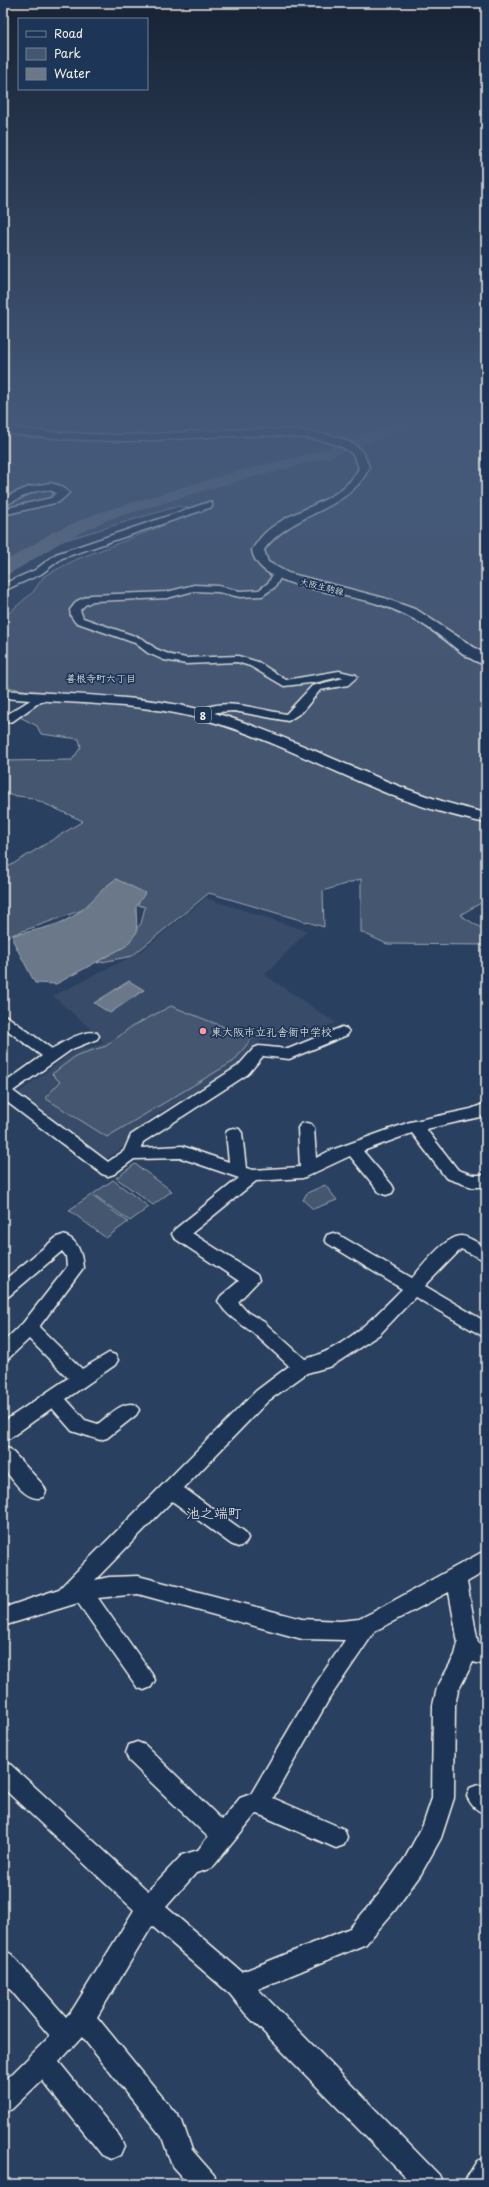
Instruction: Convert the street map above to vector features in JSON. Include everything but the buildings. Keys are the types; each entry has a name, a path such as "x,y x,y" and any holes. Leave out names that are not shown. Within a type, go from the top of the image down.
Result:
{"main road":[{"name":"大阪生駒線","path":"292,520 279,527 266,537 258,550 264,564 278,573 302,581 389,603 408,611 427,621 486,661"},
{"name":"8","path":"3,694 40,698 150,705 203,715 260,734 389,791 442,808 486,818"}],"street":[{"path":"3,588 38,572 60,556 72,551 167,520"},
{"path":"203,715 211,710 227,708 253,709 288,718 298,710 306,696 317,688 343,684 350,681 352,677 339,674 318,679 284,683 254,664 238,659 186,661 168,658 152,651 139,641 79,620 76,616 75,610 81,603 91,598 166,595 194,588 218,589 240,594 262,593 272,585 278,573"},
{"path":"3,720 9,718 40,698"},
{"path":"7,1026 52,1056"},
{"path":"131,1154 136,1139 243,1070 259,1051 289,1054 342,1032"},
{"path":"92,1036 67,1046 3,1091 108,1170 131,1154 182,1152 245,1173 303,1172 335,1155 415,1126 475,1113 486,1108"},
{"path":"415,1126 452,1174 472,1181 486,1181"},
{"path":"306,1128 309,1168"},
{"path":"234,1132 245,1173"},
{"path":"354,1148 386,1189"},
{"path":"245,1173 180,1234 251,1280 227,1301 241,1317 258,1327 302,1367"},
{"path":"333,1239 486,1331"},
{"path":"3,1291 63,1241 74,1254 75,1268 29,1328 3,1353"},
{"path":"73,1595 171,1489 262,1396 302,1367 326,1361 374,1329 452,1246 461,1242 486,1255"},
{"path":"29,1328 81,1379"},
{"path":"3,1432 109,1360"},
{"path":"54,1398 80,1426 100,1432 130,1410"},
{"path":"3,1455 36,1491"},
{"path":"171,1489 238,1538"},
{"path":"3,1617 30,1607 109,1586 138,1585 302,1629 340,1631 368,1624 456,1577 484,1564"},
{"path":"240,1985 358,1936 387,1902 413,1866 433,1830 443,1798 444,1705 448,1688 465,1657 476,1652 468,1642 456,1577"},
{"path":"73,1595 144,1680"},
{"path":"258,1803 322,1692 368,1624"},
{"path":"137,1753 223,1836"},
{"path":"3,1773 149,1908 240,1985 254,2004 430,2184"},
{"path":"3,2100 43,2062 74,2027 149,1908 190,1863 204,1860 248,1806 258,1803 336,1837"},
{"path":"3,1962 74,2027 173,2130 181,2157 205,2184"},
{"path":"43,2062 111,2146"},
{"path":"476,2184 486,2170"}],"shaded area":[{"name":"東大阪市立孔舎衙中学校","path":"206,898 307,931 265,975 336,1023 292,1039 261,1040 242,1065 150,1118 130,1143 105,1159 18,1093 73,1052 102,1044 102,1039 53,996 140,952"}],"green space":[{"path":"3,520 132,520 58,542 20,567 3,573"},
{"path":"172,520 486,520 486,900 460,915 486,931 486,945 387,944 361,932 361,879 323,891 324,927 209,893 132,956 97,963 141,924 145,907 116,898 3,938 3,870 83,821 32,798 3,794 3,761 72,760 81,747 79,739 41,734 37,726 20,717 47,695 3,686 3,618 33,592 44,576 75,560 165,525"},
{"path":"171,1006 252,1038 234,1061 107,1137 45,1098 60,1082 52,1074 77,1055 106,1046 131,1027"},
{"path":"135,1164 172,1191 153,1205 116,1178"},
{"path":"113,1180 149,1207 130,1221 93,1194"},
{"path":"325,1185 337,1200 313,1209 303,1200 307,1193"},
{"path":"91,1195 128,1222 106,1238 69,1210"}],"water":[{"path":"116,879 145,893 136,907 137,932 126,946 56,984 35,983 13,941 13,935 51,926 72,917"},
{"path":"129,981 144,990 110,1013 94,1003"}],"waterway":[{"path":"3,570 59,536 94,520"}],"place":[{"name":"東大阪市立孔舎衙中学校","path":"203,1031"}],"district":[{"name":"善根寺町六丁目","path":"101,677"},
{"name":"池之端町","path":"214,1512"}]}
